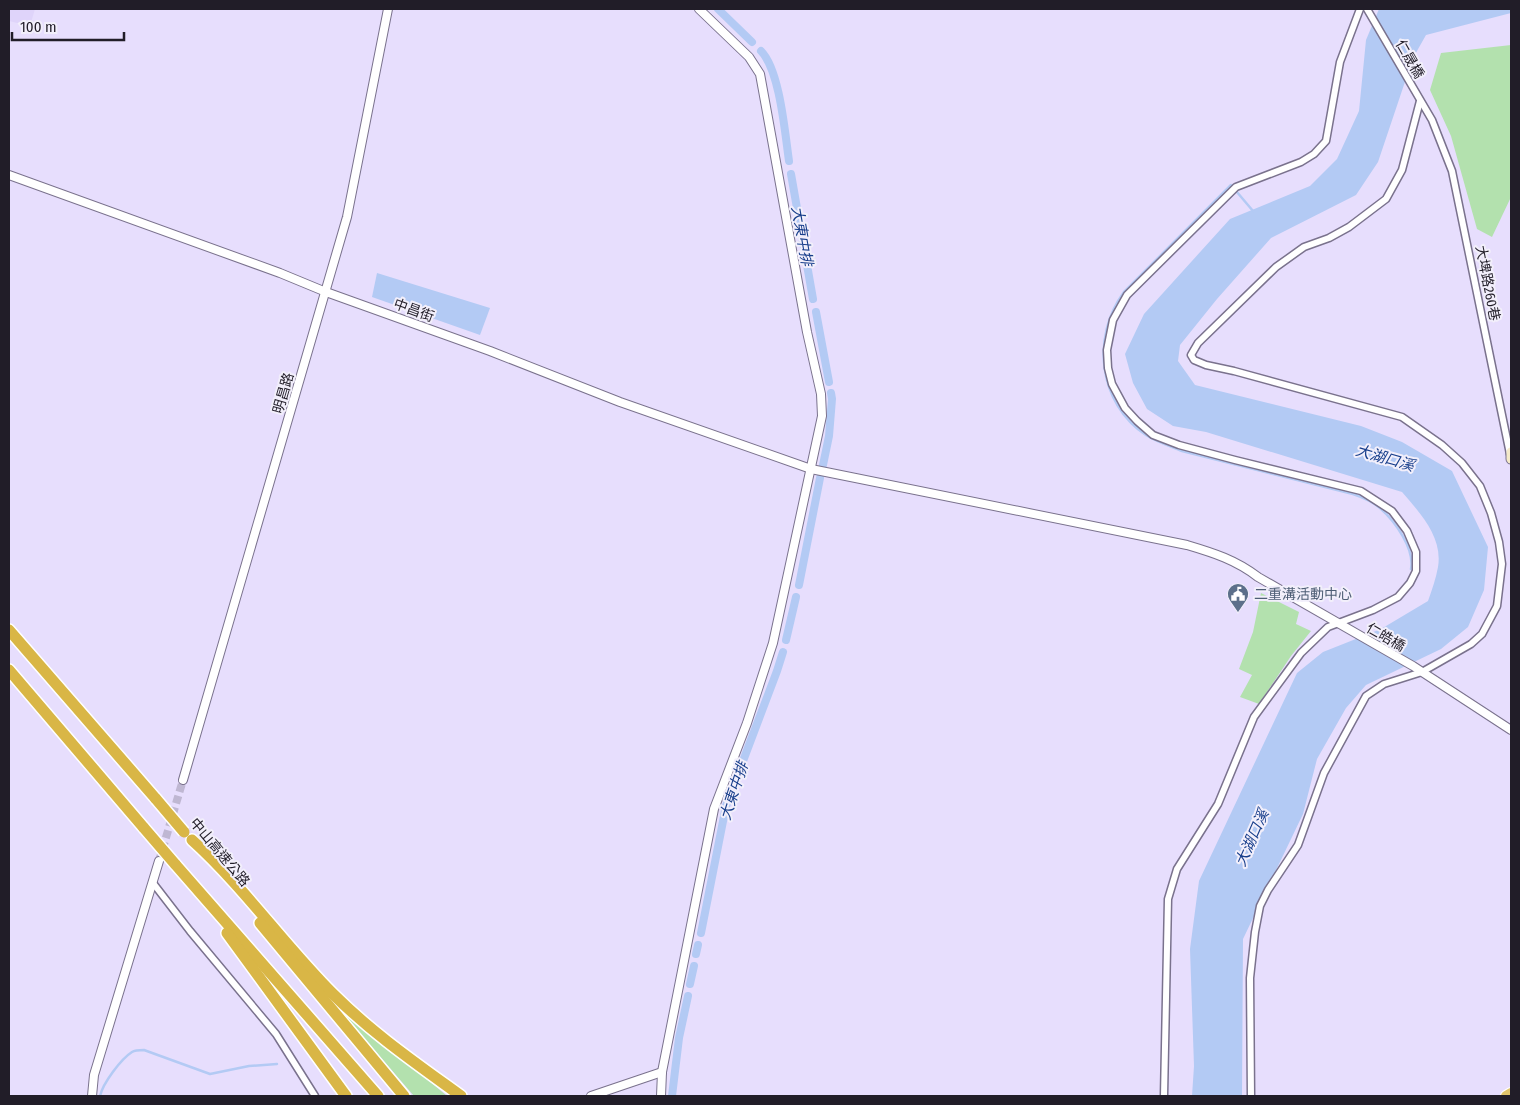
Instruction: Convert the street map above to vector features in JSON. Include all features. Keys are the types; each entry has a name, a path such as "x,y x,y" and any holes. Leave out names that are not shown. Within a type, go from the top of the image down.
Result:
{"highway":[{"name":"中山高速公路","path":"9,630 188,836 404,1096"},
{"path":"9,670 175,864 378,1096"},
{"path":"188,836 215,861 332,993 369,1028 461,1096"},
{"path":"183,873 346,1096"},
{"path":"411,1060 452,1096"},
{"path":"1506,1096 1511,1093"}],"street":[{"name":"明昌路","path":"183,780 347,218 388,9"},
{"path":"661,1096 662,1072 714,809 747,723 773,643 822,416 821,394 806,324 760,74 749,57 699,9"},
{"path":"1164,1096 1168,899 1177,869 1218,804 1254,717 1301,653 1328,627 1372,610 1398,597 1410,583 1416,572 1416,552 1407,531 1392,511 1361,491 1179,445 1153,435 1125,408 1112,384 1108,368 1107,350 1113,320 1127,295 1236,188 1302,162 1314,154 1326,141 1340,62 1360,9"},
{"name":"仁晟橋","path":"1368,9 1432,120"},
{"path":"1251,1096 1250,978 1260,906 1268,890 1298,845 1324,773 1366,696 1384,684 1422,672 1471,644 1482,634 1497,606 1502,564 1499,542 1491,513 1480,486 1456,457 1402,417 1243,373 1206,365 1194,360 1191,355 1198,343 1276,267 1304,246 1328,238 1349,227 1386,198 1402,170 1420,101"},
{"name":"大埤路260巷","path":"1432,120 1452,171 1511,455"},
{"name":"中昌街","path":"9,175 490,351 620,402 811,469 1187,545 1220,554 1337,623"},
{"name":"仁皓橋","path":"1337,623 1413,666 1511,730"},
{"path":"92,1096 94,1075 159,860"},
{"path":"153,883 190,931 276,1034 315,1096"},
{"path":"591,1096 662,1072"}],"shaded area":[{"path":"9,9 35,9 30,26 9,21"}],"green space":[{"path":"1511,45 1511,197 1492,237 1477,229 1451,136 1430,90 1441,53"},
{"path":"1261,593 1299,612 1296,624 1311,631 1291,656 1259,704 1240,697 1252,675 1239,669 1253,632"},
{"path":"324,992 447,1096 414,1096"}],"water":[{"name":"大湖口溪","path":"1379,9 1511,9 1511,13 1426,35 1413,58 1378,162 1356,195 1271,238 1217,299 1180,345 1178,361 1195,385 1361,426 1402,442 1452,471 1488,547 1484,590 1468,627 1441,649 1366,685 1346,708 1317,759 1303,814 1243,939 1242,1096 1192,1096 1194,1066 1190,949 1199,881 1297,673 1323,652 1381,629 1428,601 1434,584 1439,556 1434,536 1429,526 1402,492 1206,432 1173,426 1147,409 1133,383 1125,354 1144,314 1230,219 1310,186 1337,159 1359,111 1366,40"},
{"path":"377,273 490,308 480,335 372,297"}],"waterway":[{"name":"大東中排","path":"718,9 752,42"},
{"name":"大東中排","path":"761,51 773,72 777,87 789,161"},
{"name":"大東中排","path":"791,174 813,299"},
{"path":"1253,211 1231,185 1124,292 1114,310 1107,329 1104,349 1109,388 1130,422 1146,435 1159,442 1182,451 1353,494 1374,503 1392,520 1403,536 1410,553 1411,569"},
{"name":"大東中排","path":"816,312 829,382"},
{"name":"大東中排","path":"823,465 829,436 831,393"},
{"name":"大東中排","path":"799,585 820,478"},
{"name":"大東中排","path":"786,640 796,597"},
{"name":"大東中排","path":"701,933 726,806 783,652"},
{"name":"大東中排","path":"696,954 698,945"},
{"name":"大東中排","path":"690,984 694,966"},
{"name":"大東中排","path":"672,1096 679,1038 688,996"},
{"path":"100,1096 109,1078 118,1066 128,1055 136,1050 144,1050 210,1074 249,1066 277,1064"}],"tunnel":[{"path":"159,861 183,780"}],"place":[{"name":"二重溝活動中心","path":"1238,613"}]}
